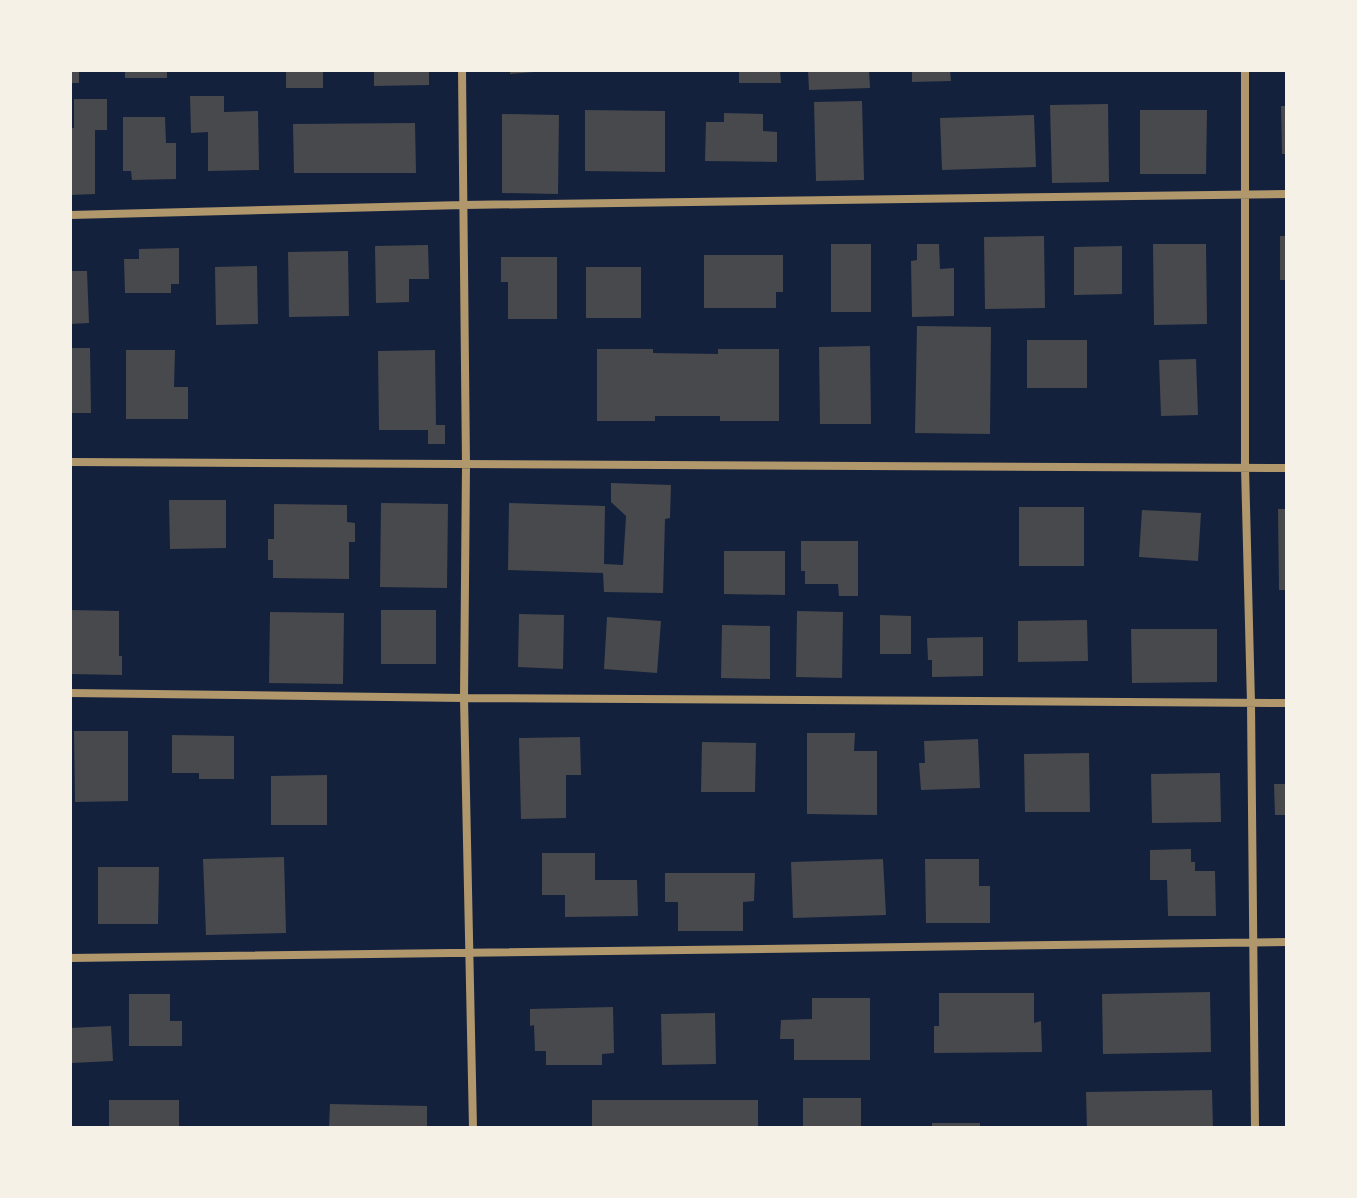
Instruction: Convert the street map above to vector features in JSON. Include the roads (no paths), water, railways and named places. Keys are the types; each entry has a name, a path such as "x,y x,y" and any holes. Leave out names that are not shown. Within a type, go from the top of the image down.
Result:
{"street":[{"path":"462,70 466,465 464,698 473,1128"},
{"path":"1245,70 1245,467 1251,703 1255,1128"},
{"path":"70,215 463,205 1287,194"},
{"path":"70,462 1287,468"},
{"path":"70,693 1287,703"},
{"path":"70,958 1287,942"}]}
